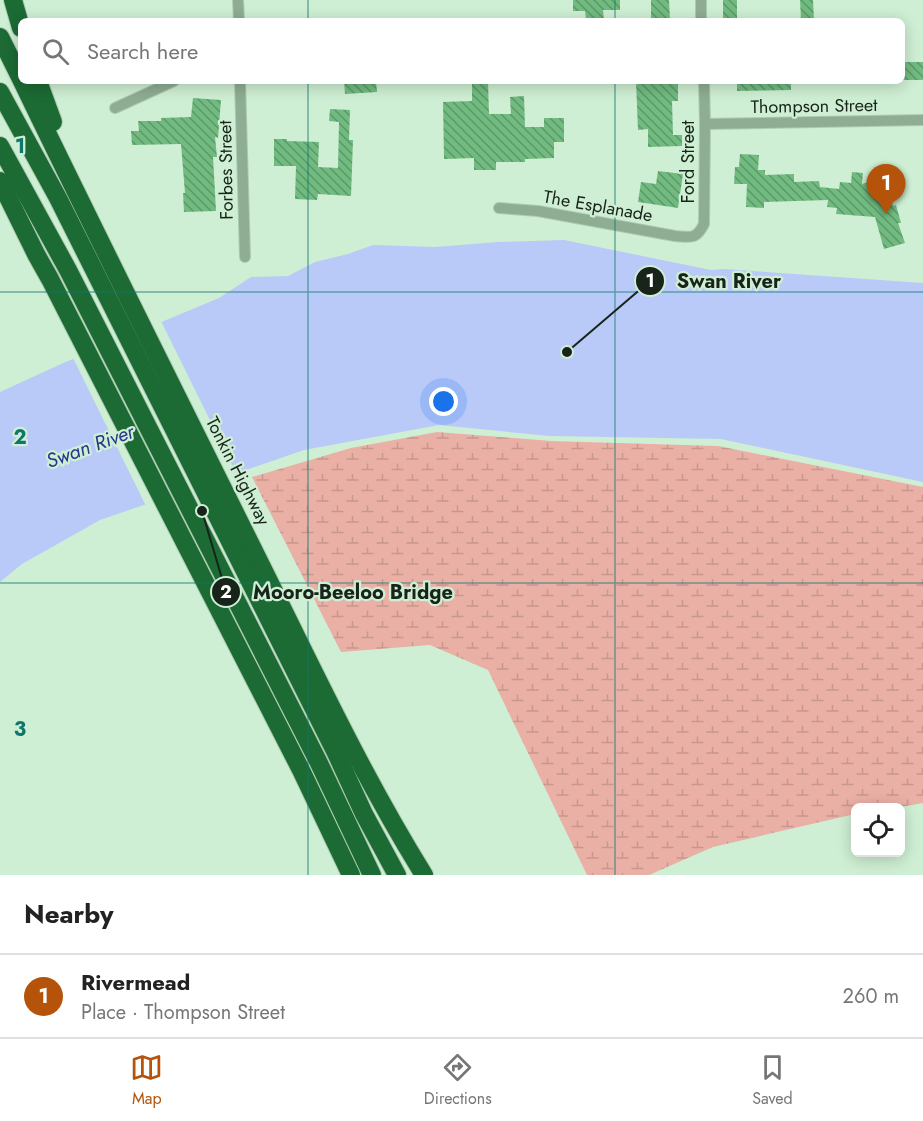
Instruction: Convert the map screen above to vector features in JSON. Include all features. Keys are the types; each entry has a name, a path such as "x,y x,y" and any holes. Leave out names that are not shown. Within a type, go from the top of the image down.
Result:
{"highway":[{"path":"13,0 18,18"},
{"name":"Tonkin Highway","path":"0,36 18,74"},
{"name":"Tonkin Highway","path":"23,84 351,745 424,875"},
{"path":"39,84 94,230"},
{"path":"0,92 58,198 396,875"},
{"path":"0,146 68,270 318,761 372,875"},
{"path":"0,181 301,770 351,875"},
{"path":"0,206 36,254"}],"street":[{"path":"238,0 239,18"},
{"path":"701,0 701,18"},
{"path":"115,108 167,84"},
{"name":"Forbes Street","path":"240,84 245,257"},
{"name":"Ford Street","path":"692,237 700,233 704,224 704,84"},
{"name":"Thompson Street","path":"705,124 923,120"},
{"name":"The Esplanade","path":"499,208 538,211 675,236 692,237"}],"green space":[{"path":"437,432 551,441 718,446 923,487 923,803 905,806 905,803 851,803 851,815 713,847 649,875 587,875 488,670 430,645 341,652 252,477 351,448"}],"water":[{"path":"564,240 711,270 923,283 923,482 721,439 549,436 439,425 304,450 100,520 22,564 0,582 0,392 219,298 251,277 288,276 315,262 373,245 435,247"}],"pier":[{"path":"160,319 238,477 147,508 72,356"}],"building":[{"path":"573,0 620,0 620,10 603,10 604,18 586,18 585,11 573,11"},
{"path":"651,0 669,0 670,18 651,18"},
{"path":"723,0 737,0 737,18 723,18"},
{"path":"800,0 813,0 814,18 801,18"},
{"path":"905,62 923,62 923,80 905,80"},
{"path":"344,84 376,84 377,92 345,94"},
{"path":"472,84 488,84 489,114 511,114 510,97 524,96 525,127 544,127 544,118 564,118 564,142 554,142 554,158 525,159 525,162 496,162 496,170 474,170 474,158 444,159 443,102 472,101"},
{"path":"636,84 678,84 678,101 672,101 673,135 682,135 682,146 648,147 648,129 638,130"},
{"path":"737,84 791,84 791,90 737,91"},
{"path":"193,98 221,100 218,138 215,137 217,157 213,157 216,211 184,212 183,193 185,193 181,144 132,145 131,131 139,131 138,121 191,117"},
{"path":"330,109 350,110 349,140 353,140 351,196 318,194 317,200 295,199 296,166 274,166 274,139 319,142 318,167 338,168 339,122 329,121"},
{"path":"740,154 759,155 758,170 765,170 765,175 794,174 794,182 819,181 820,187 839,189 840,182 851,183 852,172 863,173 862,184 884,177 893,206 896,205 901,223 898,223 905,243 884,249 875,217 836,214 837,208 827,207 828,200 764,202 764,208 746,207 747,184 734,184 735,167 739,167"},
{"path":"658,171 683,174 678,208 638,202 641,182 656,184"}],"place":[{"name":"Rivermead","path":"886,214"},
{"name":"Swan River","path":"567,352"},
{"name":"Mooro-Beeloo Bridge","path":"202,511"}]}
